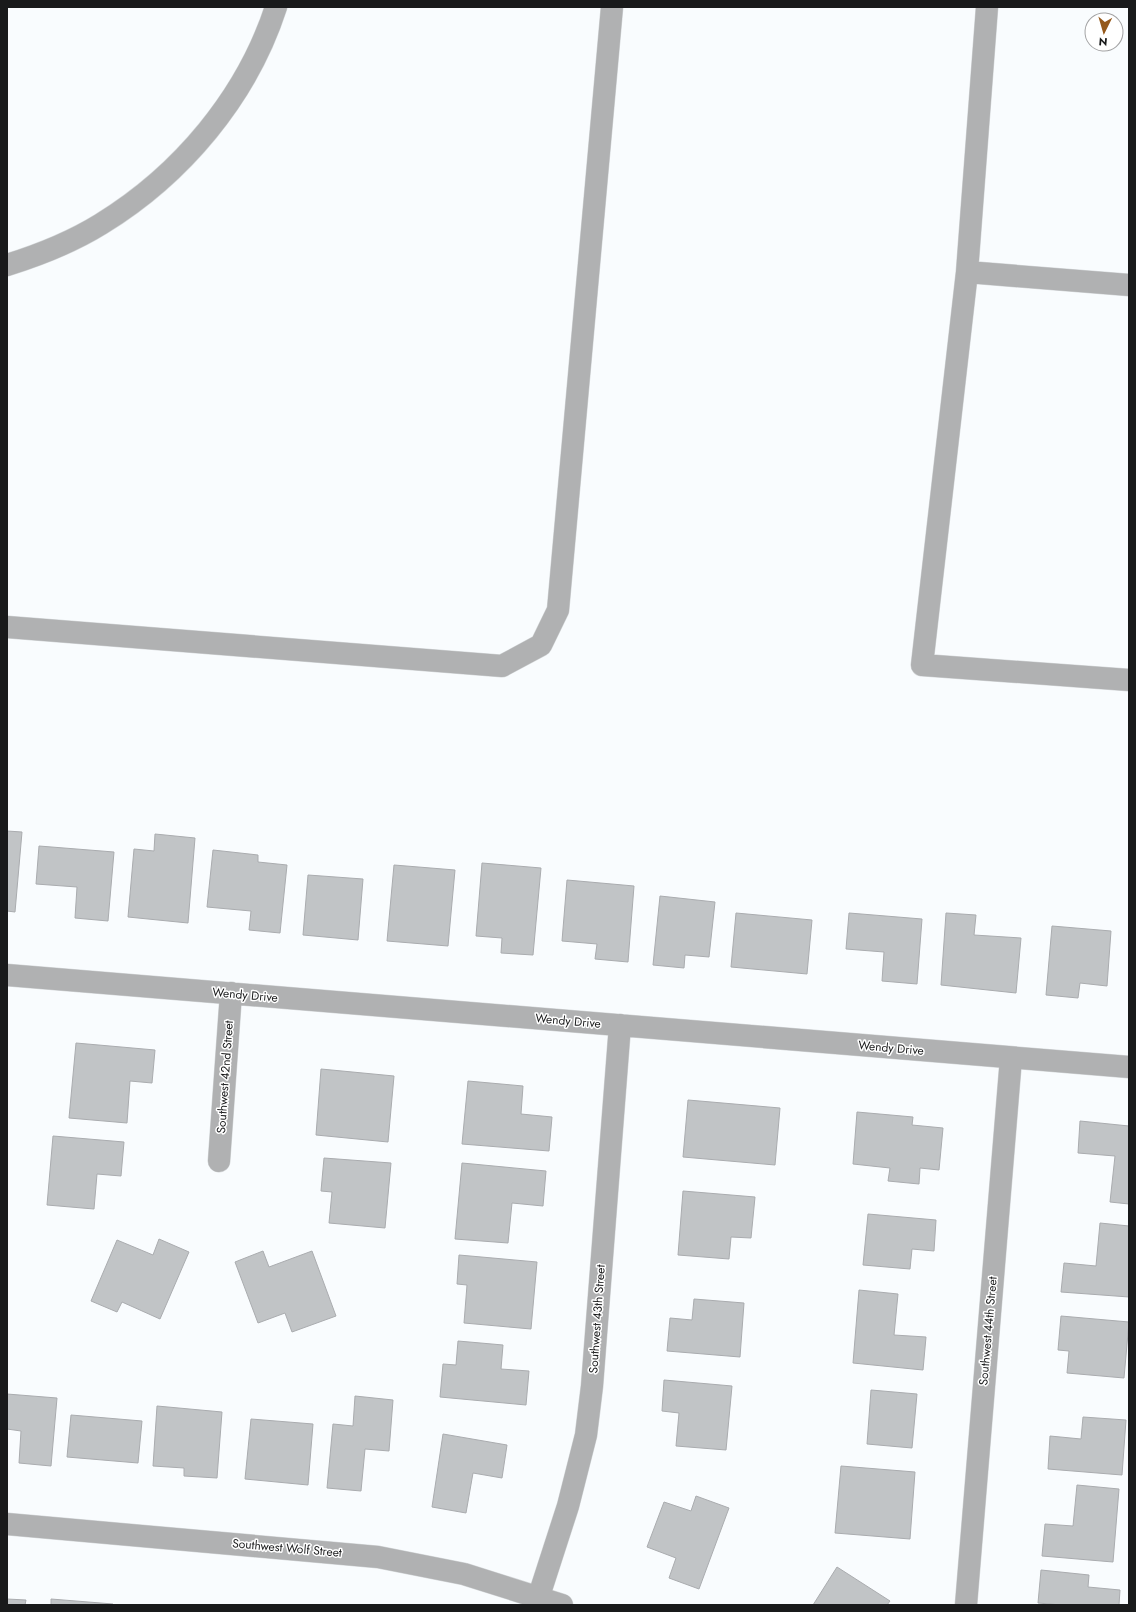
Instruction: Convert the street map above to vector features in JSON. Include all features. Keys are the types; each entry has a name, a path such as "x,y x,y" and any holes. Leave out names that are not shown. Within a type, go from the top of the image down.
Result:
{"street":[{"path":"7,265 43,254 101,225 154,187 200,141 238,89 268,32 276,7"},
{"path":"7,627 502,666 542,645 558,610 612,7"},
{"path":"986,7 967,272 922,665 1129,680"},
{"path":"967,272 1129,285"},
{"name":"Wendy Drive","path":"7,975 1129,1068"},
{"name":"Southwest 42nd Street","path":"219,1161 231,993"},
{"name":"Southwest 43th Street","path":"538,1601 568,1506 586,1435 592,1386 620,1026"},
{"name":"Southwest 44th Street","path":"966,1605 1011,1058"},
{"name":"Southwest Wolf Street","path":"7,1524 378,1557 464,1574 538,1601 562,1605"}],"building":[{"path":"7,831 22,832 15,912 7,911"},
{"path":"155,834 195,838 188,923 128,917 134,849 154,851"},
{"path":"39,846 114,852 108,921 75,918 77,887 36,884"},
{"path":"213,850 258,855 258,862 287,865 280,933 249,930 251,911 207,907"},
{"path":"482,863 541,868 533,955 501,953 502,938 476,936"},
{"path":"394,865 455,870 448,946 387,941"},
{"path":"308,875 363,879 358,940 303,935"},
{"path":"567,880 634,886 628,962 595,959 597,944 562,941"},
{"path":"660,896 715,902 709,957 685,955 684,968 653,965"},
{"path":"736,913 812,920 807,974 731,967"},
{"path":"849,913 922,919 917,984 882,981 884,952 846,949"},
{"path":"946,913 976,915 974,935 1021,938 1016,993 941,985"},
{"path":"1052,926 1111,931 1107,986 1080,983 1078,998 1046,995"},
{"path":"76,1043 155,1050 152,1083 130,1081 127,1123 69,1118"},
{"path":"321,1069 394,1076 388,1142 316,1135"},
{"path":"468,1081 523,1086 521,1114 552,1117 549,1151 462,1144"},
{"path":"688,1100 780,1108 775,1165 683,1157"},
{"path":"857,1112 913,1117 912,1125 943,1128 939,1170 920,1168 919,1184 888,1181 890,1168 853,1164"},
{"path":"1080,1121 1129,1126 1129,1204 1110,1202 1115,1156 1078,1153"},
{"path":"53,1136 124,1142 121,1176 97,1174 94,1209 47,1205"},
{"path":"324,1158 391,1163 385,1228 329,1223 332,1192 321,1191"},
{"path":"462,1163 546,1171 543,1206 512,1203 508,1243 455,1239"},
{"path":"683,1191 755,1197 751,1238 731,1237 729,1259 678,1255"},
{"path":"868,1214 936,1220 934,1251 912,1249 910,1269 863,1265"},
{"path":"1100,1223 1129,1226 1129,1297 1061,1292 1064,1263 1096,1266"},
{"path":"159,1239 189,1252 160,1319 122,1302 117,1312 91,1301 117,1240 153,1255"},
{"path":"263,1251 269,1267 312,1251 336,1316 292,1332 285,1313 258,1323 235,1262"},
{"path":"459,1255 537,1262 531,1329 464,1323 467,1285 457,1284"},
{"path":"859,1290 898,1294 894,1335 926,1337 923,1370 853,1363"},
{"path":"694,1299 744,1303 740,1357 667,1351 670,1318 692,1320"},
{"path":"1061,1316 1129,1322 1124,1378 1067,1373 1069,1351 1058,1350"},
{"path":"458,1341 503,1345 501,1369 529,1371 526,1405 440,1397 443,1364 456,1365"},
{"path":"664,1380 732,1386 726,1450 676,1446 679,1413 662,1411"},
{"path":"871,1390 917,1394 912,1448 867,1444"},
{"path":"7,1394 57,1398 51,1466 19,1463 21,1431 7,1429"},
{"path":"355,1396 393,1400 389,1451 365,1449 361,1491 327,1488 333,1424 353,1426"},
{"path":"157,1406 222,1412 217,1478 184,1476 184,1468 153,1466"},
{"path":"71,1415 142,1421 138,1463 67,1457"},
{"path":"1083,1417 1126,1420 1122,1475 1048,1469 1050,1436 1081,1439"},
{"path":"251,1419 313,1424 308,1485 245,1479"},
{"path":"443,1434 507,1445 502,1478 473,1473 466,1513 432,1507"},
{"path":"841,1466 915,1472 910,1539 835,1533"},
{"path":"1077,1485 1119,1489 1113,1562 1042,1556 1045,1524 1073,1526"},
{"path":"696,1496 729,1508 699,1589 669,1578 676,1558 647,1547 664,1502 691,1511"},
{"path":"837,1567 890,1601 887,1605 813,1605"},
{"path":"1041,1570 1089,1575 1088,1587 1120,1590 1119,1605 1061,1605 1038,1603"},
{"path":"7,1599 26,1600 25,1605 7,1605"},
{"path":"51,1599 113,1604 113,1605 51,1605"}]}
